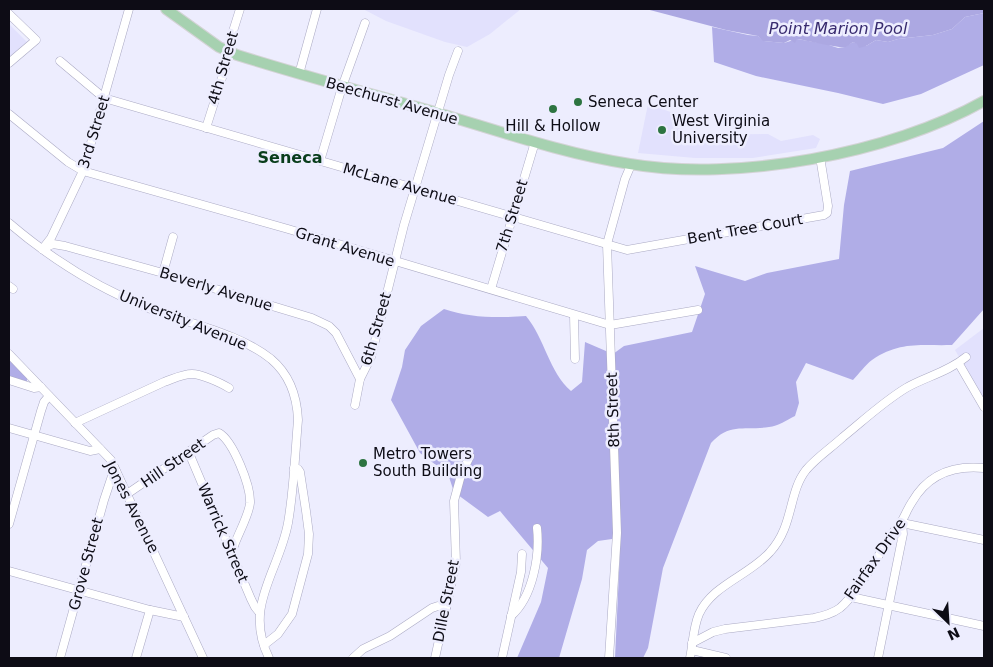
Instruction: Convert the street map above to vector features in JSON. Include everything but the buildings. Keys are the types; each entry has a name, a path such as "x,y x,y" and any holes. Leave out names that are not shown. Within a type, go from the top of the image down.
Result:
{"main road":[{"name":"Beechurst Avenue","path":"166,9 228,52 568,152 631,165 719,168 771,165 820,157 908,135 984,101"}],"street":[{"name":"3rd Street","path":"42,249 52,238 83,171 129,9"},
{"name":"4th Street","path":"206,128 228,59 229,44 240,9"},
{"path":"299,74 317,9"},
{"path":"9,14 36,40 9,63"},
{"path":"320,161 342,87 365,23"},
{"name":"6th Street","path":"355,405 360,379 370,357 404,225 458,51"},
{"name":"McLane Avenue","path":"60,61 104,98 607,244"},
{"name":"Grant Avenue","path":"9,114 68,162 83,171 288,229 610,326 698,310"},
{"name":"7th Street","path":"491,290 535,142"},
{"name":"Bent Tree Court","path":"607,244 627,250 824,215 828,206 820,157"},
{"name":"8th Street","path":"609,658 617,533 607,244 625,179 631,165"},
{"name":"University Avenue","path":"9,223 42,249 95,284 147,308 243,342 272,359 284,373 292,387 297,404 298,420 288,524 259,612 260,628 268,658"},
{"path":"163,273 173,237"},
{"name":"Beverly Avenue","path":"42,249 53,244 163,273 312,318 328,326 336,333 360,379"},
{"path":"574,315 575,359"},
{"name":"Jones Avenue","path":"9,354 111,460 203,658"},
{"path":"726,658 691,651 699,614 712,596 759,563 779,541 786,528 795,497 806,471 878,407 907,387 959,364 966,357"},
{"path":"959,364 984,407"},
{"path":"75,423 179,376 193,374 223,384 229,388"},
{"path":"9,380 34,388 41,387"},
{"path":"9,524 44,402 49,396"},
{"path":"9,428 90,451 100,448"},
{"name":"Hill Street","path":"127,494 213,435 219,433 228,442 242,470 250,496 247,512 234,546 230,549"},
{"name":"Warrick Street","path":"189,453 254,608 259,612"},
{"name":"Dille Street","path":"435,658 456,562 454,502 461,475 470,456"},
{"name":"Fairfax Drive","path":"691,651 701,637 713,632 814,618 827,615 839,608 851,597 894,531 902,523 910,504 919,490 935,477 950,470 967,466 984,468"},
{"path":"264,645 278,634 292,614 308,554 309,534 300,472 294,468"},
{"name":"Grove Street","path":"60,658 104,500 116,470"},
{"path":"878,658 903,534 902,523 984,540"},
{"path":"511,616 521,604 534,573 538,550 537,528"},
{"path":"502,658 521,572 522,554"},
{"path":"9,571 150,610 184,617"},
{"path":"851,597 889,607 984,626"},
{"path":"353,658 363,649 390,636 432,608 438,606 446,608"},
{"path":"136,658 150,610"}],"shaded area":[{"path":"363,9 521,9 490,34 467,47 445,42 386,21"},
{"path":"984,13 984,65 921,94 883,104 756,76 714,62 712,27 758,36 764,41 784,43 797,39 838,48 845,47 853,42 866,46 876,40 888,42 933,35 952,29 965,17"},
{"path":"9,24 27,42 9,60"},
{"name":"West Virginia University","path":"648,104 682,116 679,128 686,135 768,134 781,141 813,135 820,139 816,148 753,158 695,158 638,153"},
{"path":"984,121 984,309 952,345 920,345 892,350 872,360 853,380 806,363 796,382 799,403 795,416 772,426 731,430 718,436 711,443 663,568 648,648 643,658 615,658 620,551 612,539 598,541 587,550 582,579 559,658 517,658 541,602 548,568 500,511 488,517 454,492 448,474 420,453 391,400 402,367 405,350 421,326 444,309 484,317 526,316 538,335 557,374 571,391 582,382 585,342 613,354 624,346 692,332 705,294 695,266 745,281 767,273 839,259 844,205 850,171 943,148"},
{"path":"984,328 984,400 955,350"},
{"path":"9,358 27,377 27,383 9,379"}],"water":[{"name":"Point Marion Pool","path":"646,9 984,9 984,13 965,17 952,29 933,35 888,42 876,40 859,48 853,42 843,47 797,39 795,43 790,40 784,43 763,41 758,36 726,30"}],"place":[{"name":"Seneca Center","path":"578,102"},
{"name":"Hill & Hollow","path":"553,109"},
{"name":"West Virginia University","path":"662,130"},
{"name":"Metro Towers South Building","path":"363,463"}],"district":[{"name":"Seneca","path":"290,157"}]}
